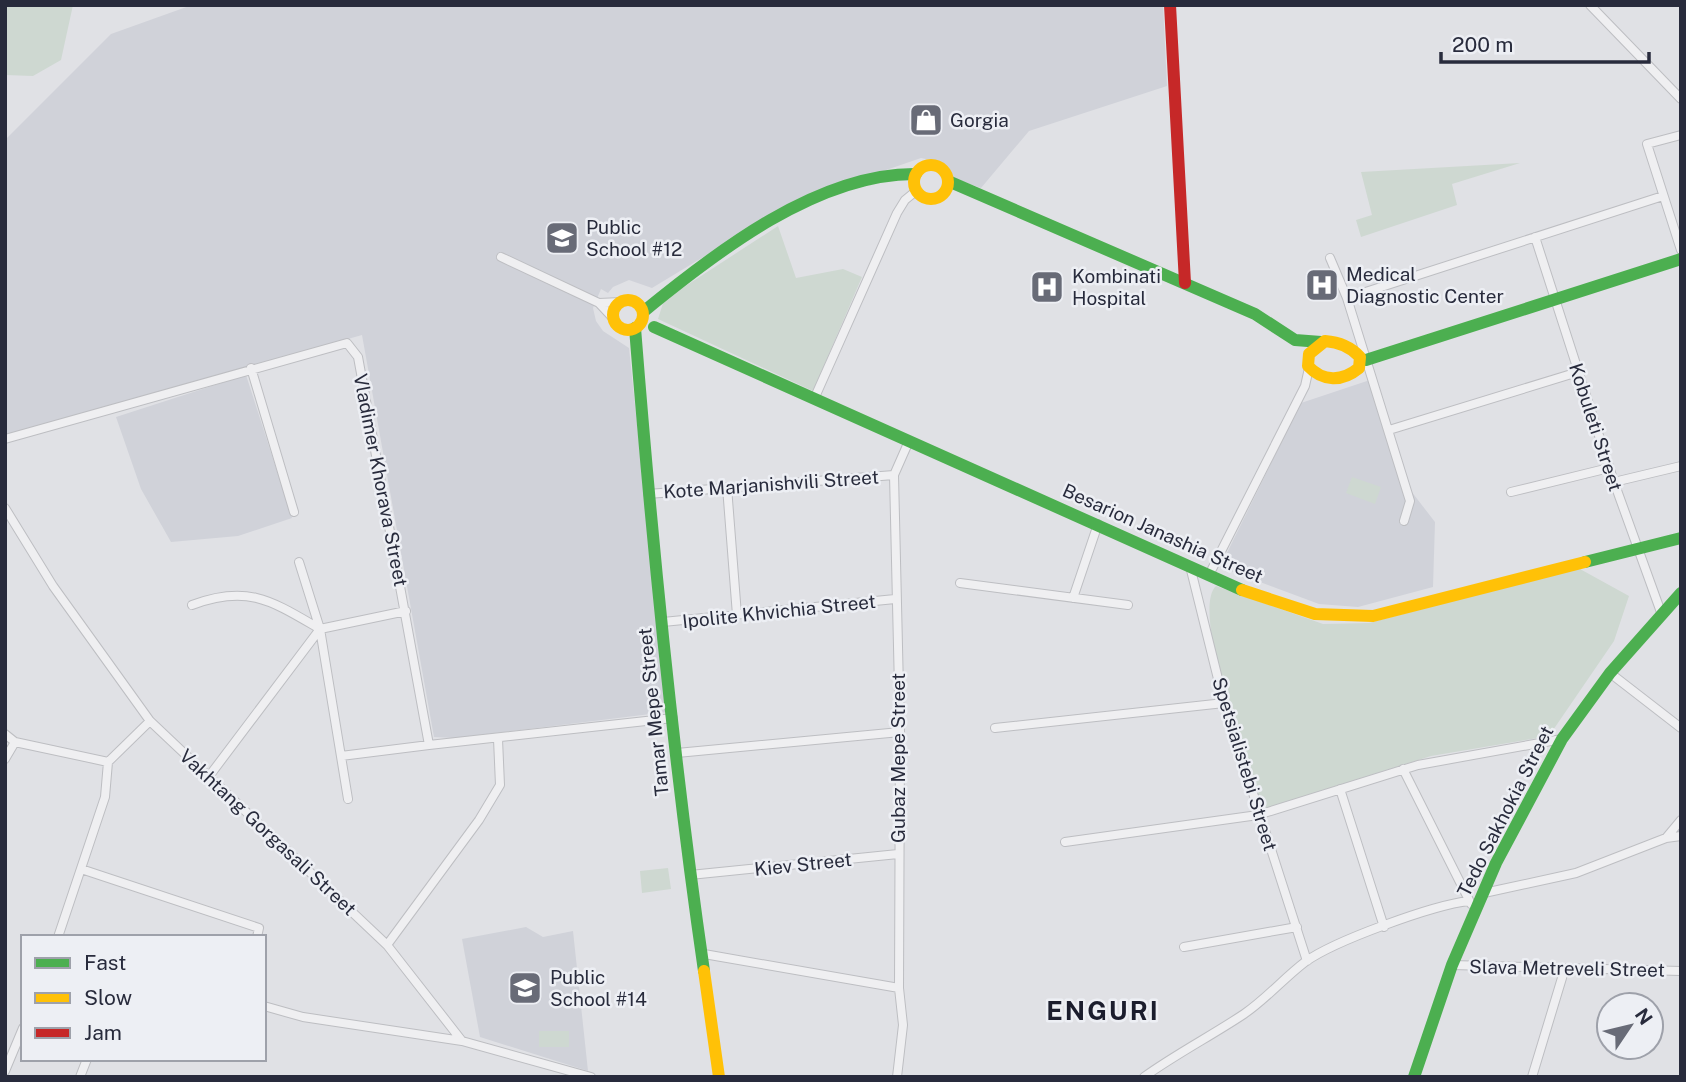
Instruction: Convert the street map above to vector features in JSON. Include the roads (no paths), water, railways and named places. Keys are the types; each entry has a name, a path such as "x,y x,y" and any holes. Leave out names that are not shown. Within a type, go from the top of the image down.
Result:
{"street":[{"path":"1170,5 1185,283"},
{"path":"1590,5 1681,99"},
{"path":"1681,135 1647,144 1681,250"},
{"path":"815,397 901,205 916,191 916,174 922,168 933,165 943,170 948,181 945,191 936,198 925,198 916,191"},
{"path":"639,324 667,291 795,206 875,176 901,172 916,174"},
{"path":"948,181 1255,314 1295,340 1340,343 1366,360"},
{"path":"1347,298 1663,196"},
{"name":"Kobuleti Street","path":"1535,237 1609,468 1662,615"},
{"path":"501,257 599,303 617,323 654,327"},
{"path":"1330,258 1347,298 1410,501 1404,521"},
{"path":"1305,386 1324,378 1338,378 1356,372 1366,360 1681,260"},
{"path":"599,303 627,301 667,291"},
{"path":"617,323 614,308 627,301"},
{"path":"627,301 639,324"},
{"name":"Tamar Mepe Street","path":"639,324 648,494 673,718 684,752 690,875 704,954 719,1077"},
{"name":"Besarion Janashia Street","path":"654,327 1209,575 1305,614 1340,620 1373,616 1681,538"},
{"path":"1295,340 1308,367 1324,378"},
{"name":"Vladimer Khorava Street","path":"5,439 343,342 354,348 406,611 429,745"},
{"path":"1209,575 1305,386 1309,354 1321,342"},
{"path":"1355,351 1361,360 1356,372"},
{"path":"251,368 294,512"},
{"path":"1388,430 1578,372"},
{"name":"Gubaz Mepe Street","path":"897,1077 903,1025 899,988 900,732 894,475 909,441"},
{"path":"1614,482 1681,466"},
{"path":"1511,492 1609,468"},
{"name":"Kote Marjanishvili Street","path":"648,494 894,475"},
{"path":"727,487 737,615"},
{"name":"Vakhtang Gorgasali Street","path":"5,508 53,586 150,721 211,775 387,945 462,1041"},
{"path":"1073,598 1098,524"},
{"path":"299,562 320,629 348,799"},
{"name":"Spetsialistebi Street","path":"1189,566 1224,702 1258,815 1307,961"},
{"path":"960,583 1128,605"},
{"name":"Tedo Sakhokia Street","path":"1415,1077 1472,907 1484,893 1496,863 1562,738 1610,673 1681,593"},
{"path":"192,605 220,596 247,594 275,602 320,629"},
{"name":"Ipolite Khvichia Street","path":"663,622 895,599"},
{"path":"211,775 320,629 406,611"},
{"path":"1610,673 1681,728"},
{"path":"995,728 1224,702"},
{"path":"341,756 673,718"},
{"path":"59,935 105,797 108,762 150,721"},
{"path":"684,752 900,732"},
{"path":"5,734 15,742 108,762"},
{"path":"1065,842 1258,815 1403,769 1562,738"},
{"path":"387,945 472,829 500,785 498,739"},
{"path":"5,759 15,742"},
{"path":"1403,769 1472,907"},
{"path":"1340,789 1384,927"},
{"path":"1666,838 1681,820"},
{"path":"1484,893 1576,873 1666,838 1681,835"},
{"path":"690,875 898,854"},
{"path":"81,869 259,928 257,935"},
{"path":"1144,1077 1183,1049 1245,1013 1307,961 1444,904 1472,907"},
{"path":"1184,947 1297,927"},
{"path":"704,954 899,988"},
{"name":"Slava Metreveli Street","path":"1452,965 1681,971"},
{"path":"1532,1077 1565,968"},
{"path":"266,1007 303,1017 462,1041 591,1077"},
{"path":"5,1071 21,1032"}],"place":[{"name":"Gorgia","path":"926,120"},
{"name":"Public School #12","path":"562,238"},
{"name":"Medical Diagnostic Center","path":"1322,285"},
{"name":"Kombinati Hospital","path":"1047,287"},
{"name":"Public School #14","path":"525,988"}],"district":[{"name":"ENGURI","path":"1103,1010"}]}
